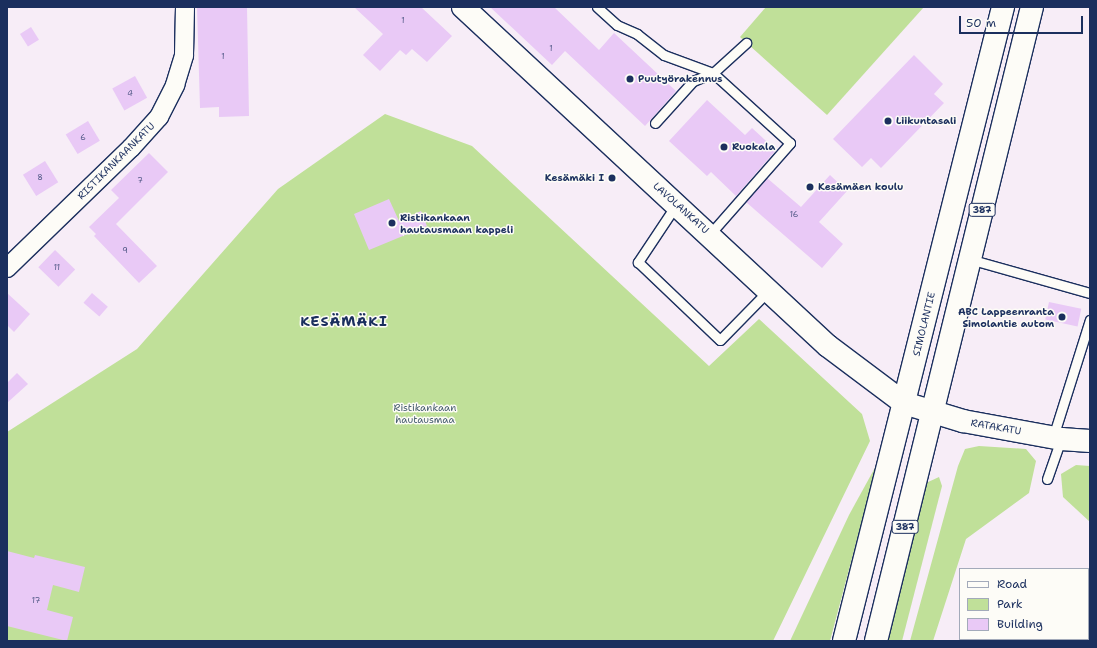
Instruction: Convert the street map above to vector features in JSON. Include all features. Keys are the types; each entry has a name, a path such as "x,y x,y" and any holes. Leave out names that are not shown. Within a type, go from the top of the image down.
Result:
{"main road":[{"name":"LAVOLANKATU","path":"463,7 770,289 828,346 904,403"},
{"name":"SIMOLANTIE","path":"844,641 1003,7"},
{"name":"387","path":"876,641 1032,7"},
{"name":"RATAKATU","path":"904,403 933,413 1057,438 1090,441"}],"street":[{"name":"RISTIKANKAANKATU","path":"7,268 132,148 159,117 175,85 184,55 184,7"}],"lane":[{"path":"597,7 617,25 637,34 664,55 713,73 790,144 710,234"},
{"path":"656,123 693,81 713,73 746,43"},
{"path":"676,204 638,262 720,340 770,289"},
{"path":"969,259 1090,293"},
{"path":"1047,478 1090,320"}],"green space":[{"path":"766,7 924,7 827,115 740,37"},
{"name":"Ristikankaan hautausmaa","path":"385,114 472,146 709,366 759,319 862,414 870,441 773,641 7,641 7,432 137,349 278,189"},
{"path":"979,446 1026,449 1036,461 1029,493 966,539 933,641 910,641 958,466 965,449"},
{"path":"877,464 830,641 790,641 849,515"},
{"path":"1076,465 1090,466 1090,522 1063,497 1061,474"},
{"path":"939,477 942,486 902,641 886,641 926,483"}],"building":[{"path":"197,7 247,7 249,116 219,117 219,107 200,108"},
{"path":"354,7 421,7 452,36 427,62 412,49 406,55 400,50 380,71 363,55 383,34"},
{"path":"490,7 554,7 599,50 614,33 676,91 645,126 565,51 552,65"},
{"path":"31,27 39,40 28,47 20,34"},
{"name":"Liikuntasali","path":"914,55 943,84 934,94 944,103 881,168 871,158 862,167 833,139"},
{"path":"135,76 147,98 124,110 112,89"},
{"name":"Ruokala","path":"707,100 745,135 752,128 776,150 736,196 711,172 707,176 669,141"},
{"path":"88,121 100,141 78,154 66,134"},
{"path":"149,153 168,172 116,224 157,266 139,283 94,236 96,234 89,227 119,198 111,190"},
{"path":"45,161 58,182 36,196 23,175"},
{"path":"830,175 847,191 819,222 843,244 822,268 746,202 767,178 801,207"},
{"name":"Ristikankaan hautausmaan kappeli","path":"389,199 399,221 421,211 427,226 369,250 354,214"},
{"path":"55,250 75,269 58,287 38,267"},
{"path":"7,293 30,314 14,332 7,325"},
{"path":"92,293 108,307 99,317 83,303"},
{"path":"1049,302 1081,309 1078,326 1045,320"},
{"path":"17,373 28,384 7,403 7,383"},
{"path":"7,551 34,558 35,555 85,567 79,592 53,585 47,610 73,617 67,641 7,626"}],"place":[{"name":"Puutyörakennus","path":"630,79"},
{"name":"Liikuntasali","path":"888,121"},
{"name":"Ruokala","path":"724,147"},
{"name":"Kesämäki I","path":"612,178"},
{"name":"Kesämäen koulu","path":"810,187"},
{"name":"Ristikankaan hautausmaan kappeli","path":"392,223"},
{"name":"ABC Lappeenranta Simolantie autom","path":"1062,317"}],"district":[{"name":"KESÄMÄKI","path":"344,321"}]}
